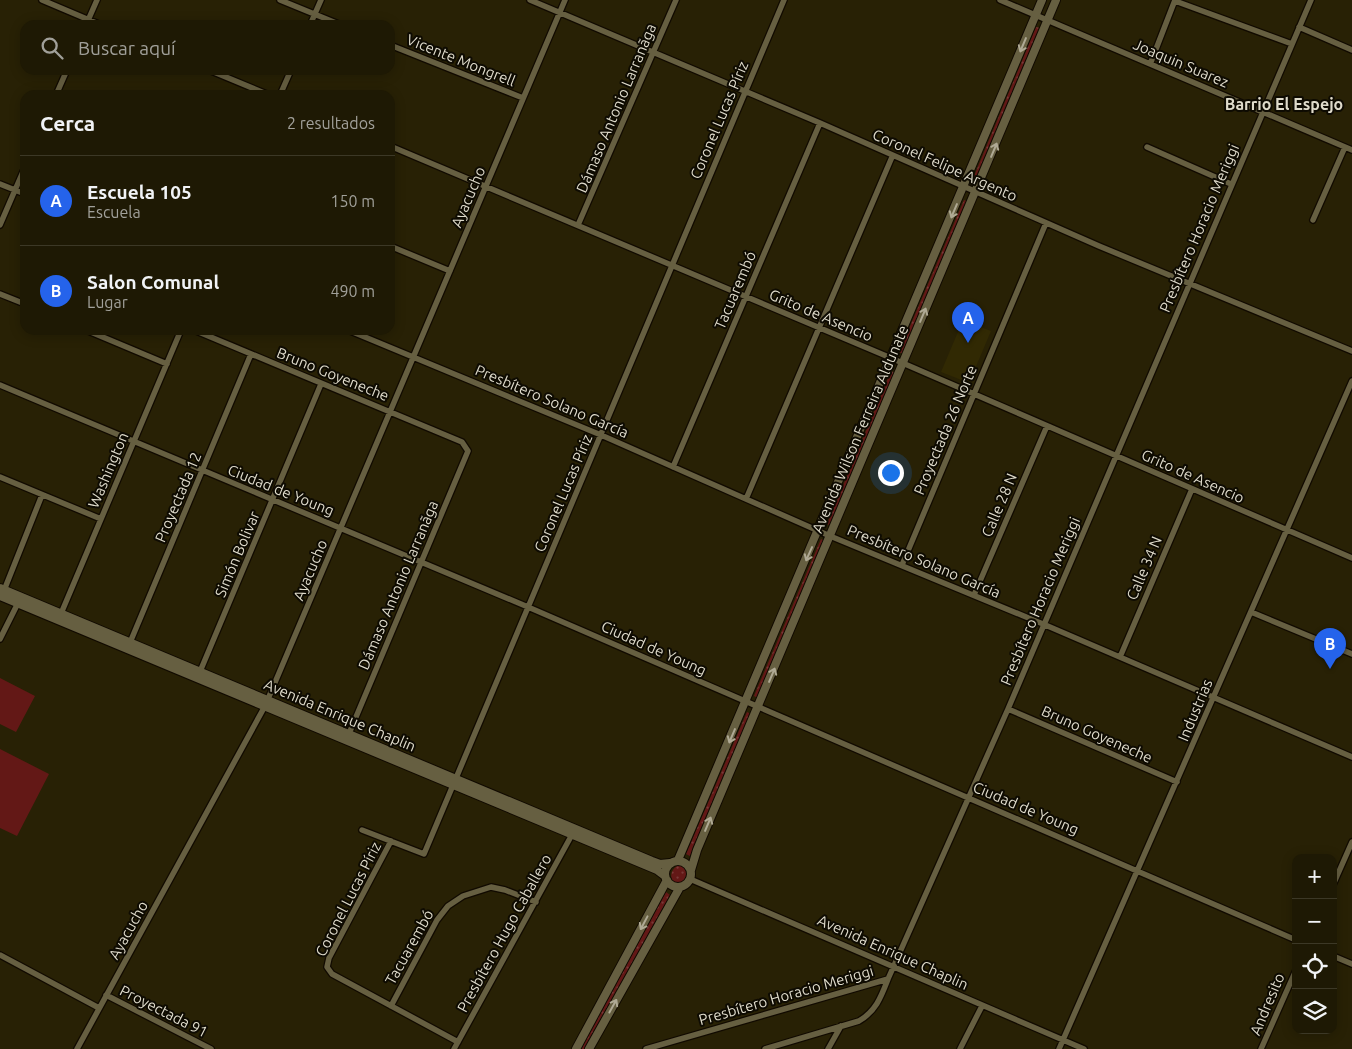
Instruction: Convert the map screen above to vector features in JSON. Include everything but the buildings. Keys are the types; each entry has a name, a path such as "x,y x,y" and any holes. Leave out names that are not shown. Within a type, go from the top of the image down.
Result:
{"street":[{"path":"42,0 83,20"},
{"path":"88,20 97,0"},
{"path":"280,0 329,20"},
{"path":"312,20 320,0"},
{"name":"Coronel Felipe Argento","path":"530,0 820,123 1046,223 1352,351"},
{"name":"Ayacucho","path":"77,1049 266,703 565,0"},
{"name":"Dámaso Antonio Larranãga","path":"578,225 676,0"},
{"name":"Coronel Lucas Píriz","path":"362,830 424,854 784,0"},
{"name":"Joaquin Suarez","path":"1000,0 1151,62 1262,112 1350,147"},
{"name":"Avenida Wilson Ferreira Aldunate","path":"674,862 746,703 1042,0"},
{"name":"Avenida Wilson Ferreira Aldunate","path":"691,870 697,850 1056,0"},
{"path":"1151,62 1175,0 1292,44"},
{"name":"Presbítero Horacio Meriggi","path":"646,1049 888,979 1008,709 1311,0"},
{"path":"1299,27 1352,50"},
{"name":"Vicente Mongrell","path":"395,47 523,98"},
{"path":"58,90 65,75"},
{"path":"221,75 257,90"},
{"path":"282,90 288,75"},
{"name":"Tacuarembó","path":"673,467 820,123"},
{"path":"1147,147 1232,184"},
{"path":"1313,220 1350,147"},
{"name":"Grito de Asencio","path":"395,148 903,363 1352,558"},
{"path":"746,499 892,156"},
{"path":"0,226 20,178"},
{"path":"0,184 20,192"},
{"name":"Proyectada 26 Norte","path":"902,565 1046,223"},
{"path":"395,248 450,271"},
{"path":"0,294 20,302"},
{"path":"98,335 166,364"},
{"name":"Washington","path":"59,617 179,335"},
{"name":"Bruno Goyeneche","path":"206,335 462,442"},
{"name":"Presbítero Solano García","path":"360,335 601,435 830,536 1120,656 1352,757"},
{"name":"Proyectada 12","path":"129,646 251,354"},
{"name":"Industrias","path":"1059,1049 1352,381"},
{"name":"Simón Bolivar","path":"199,675 321,384"},
{"name":"Ciudad de Young","path":"0,385 203,472 528,607 1292,938"},
{"name":"Calle 28 N","path":"974,595 1048,426"},
{"name":"Dámaso Antonio Larranãga","path":"348,737 468,451 462,442"},
{"path":"0,477 101,519"},
{"name":"Calle 34 N","path":"1120,656 1192,489"},
{"path":"1,592 42,495"},
{"name":"Avenida Enrique Chaplin","path":"1,592 18,603 59,617"},
{"name":"Avenida Enrique Chaplin","path":"1,592 573,832 660,864 674,862"},
{"path":"0,640 18,603"},
{"path":"1251,612 1352,654"},
{"name":"Bruno Goyeneche","path":"1008,709 1177,782"},
{"name":"Avenida Enrique Chaplin","path":"573,832 666,878"},
{"name":"Presbítero Hugo Caballero","path":"454,1049 573,832"},
{"name":"Coronel Lucas Píriz","path":"391,1006 332,974 327,967 329,958 392,841"},
{"path":"1337,876 1352,842"},
{"path":"576,1049 666,878 666,869 674,862 686,863 691,870 690,879 680,887 589,1049"},
{"path":"666,878 672,885 680,887"},
{"name":"Avenida Enrique Chaplin","path":"690,879 1084,1049"},
{"name":"Tacuarembó","path":"391,1006 437,920 448,906 463,896 491,887 505,890 536,902"},
{"name":"Proyectada 91","path":"0,956 99,1008"},
{"path":"1337,958 1352,964"},
{"path":"765,1049 868,1016 878,1004 888,979"},
{"name":"Andresito","path":"1261,1049 1292,979"},
{"name":"Proyectada 91","path":"106,995 211,1049"},
{"path":"391,1006 458,1042"},
{"path":"960,1049 982,1006"},
{"path":"828,1049 840,1026"},
{"path":"789,1049 794,1040"}],"shaded area":[{"path":"1036,27 1040,28 977,183 972,181"},
{"path":"964,200 969,202 903,354 899,352"},
{"path":"963,320 991,331 969,383 941,372"},
{"path":"891,371 895,373 831,526 827,524"},
{"path":"821,539 825,541 758,698 754,696"},
{"path":"0,678 35,696 16,732 0,724"},
{"path":"747,712 751,714 690,856 686,854"},
{"path":"0,749 49,774 17,836 0,828"},
{"path":"683,864 688,870 685,879 682,883 673,882 671,876 673,870"},
{"path":"666,892 670,895 586,1049 581,1049"}],"place":[{"name":"Escuela 105","path":"968,343"},
{"name":"Salon Comunal","path":"1330,669"}],"district":[{"name":"Barrio El Espejo","path":"1284,104"}]}
